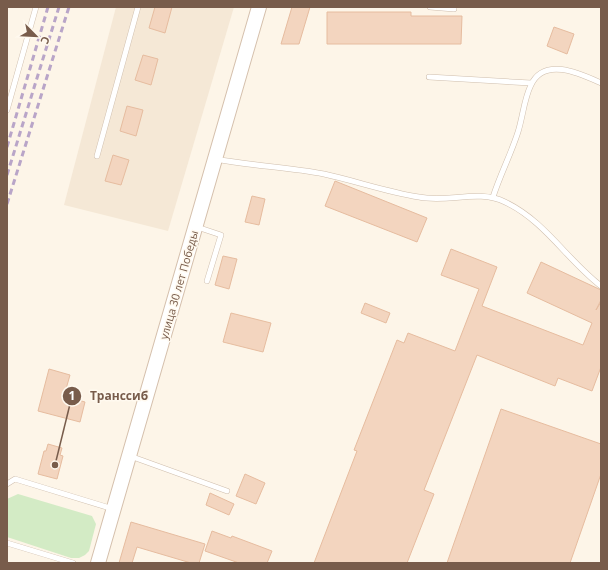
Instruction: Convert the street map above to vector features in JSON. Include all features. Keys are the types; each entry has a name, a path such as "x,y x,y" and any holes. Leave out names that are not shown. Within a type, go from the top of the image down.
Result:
{"main road":[{"name":"улица 30 лет Победы","path":"98,563 259,7"}],"lane":[{"path":"7,110 36,7"},
{"path":"97,156 138,7"},
{"path":"430,7 454,9"},
{"path":"493,197 518,132 531,83 538,75 546,70 564,69 583,74 601,84"},
{"path":"429,77 531,83"},
{"path":"216,158 250,165 286,168 323,174 419,198 444,199 471,195 493,197 522,211 538,223 585,274 601,286"},
{"path":"196,227 221,235 207,281"},
{"path":"129,456 227,491"},
{"path":"7,484 15,479 114,509"},
{"path":"7,543 73,563"}],"shaded area":[{"path":"116,7 234,7 168,231 64,205"}],"green space":[{"path":"18,494 92,516 96,524 89,551 79,558 71,558 7,537 7,499"}],"building":[{"path":"155,7 172,7 165,33 149,28"},
{"path":"292,7 310,7 299,44 281,44"},
{"path":"327,12 411,12 411,16 462,16 461,44 327,44"},
{"path":"554,27 574,34 567,54 547,46"},
{"path":"143,55 158,59 151,85 135,80"},
{"path":"127,106 143,110 136,136 120,131"},
{"path":"113,155 129,160 121,185 105,181"},
{"path":"335,181 427,218 417,242 325,206"},
{"path":"252,196 265,199 259,225 245,222"},
{"path":"451,249 497,267 482,306 583,345 592,323 527,293 541,262 601,290 601,300 596,310 601,302 601,367 592,391 558,378 555,386 477,355 424,490 434,494 407,563 314,563 357,451 354,450 397,340 404,343 408,333 455,351 479,289 441,275"},
{"path":"223,256 237,259 229,289 215,285"},
{"path":"365,303 390,313 386,323 361,313"},
{"path":"231,313 271,323 263,352 223,342"},
{"path":"49,369 70,375 64,396 85,402 80,422 38,411"},
{"path":"501,409 601,444 601,474 570,563 447,563"},
{"path":"48,444 62,448 60,455 63,456 57,479 38,474 44,451 46,451"},
{"path":"245,474 265,483 256,504 236,496"},
{"path":"210,493 234,504 229,515 206,505"},
{"path":"131,522 205,544 199,563 191,563 137,547 132,563 119,563"},
{"path":"212,531 231,538 232,536 272,551 267,563 239,563 205,551"}],"railway":[{"path":"7,147 48,7"},
{"path":"7,175 59,7"},
{"path":"7,204 69,7"}],"place":[{"name":"Транссиб","path":"55,465"}]}
